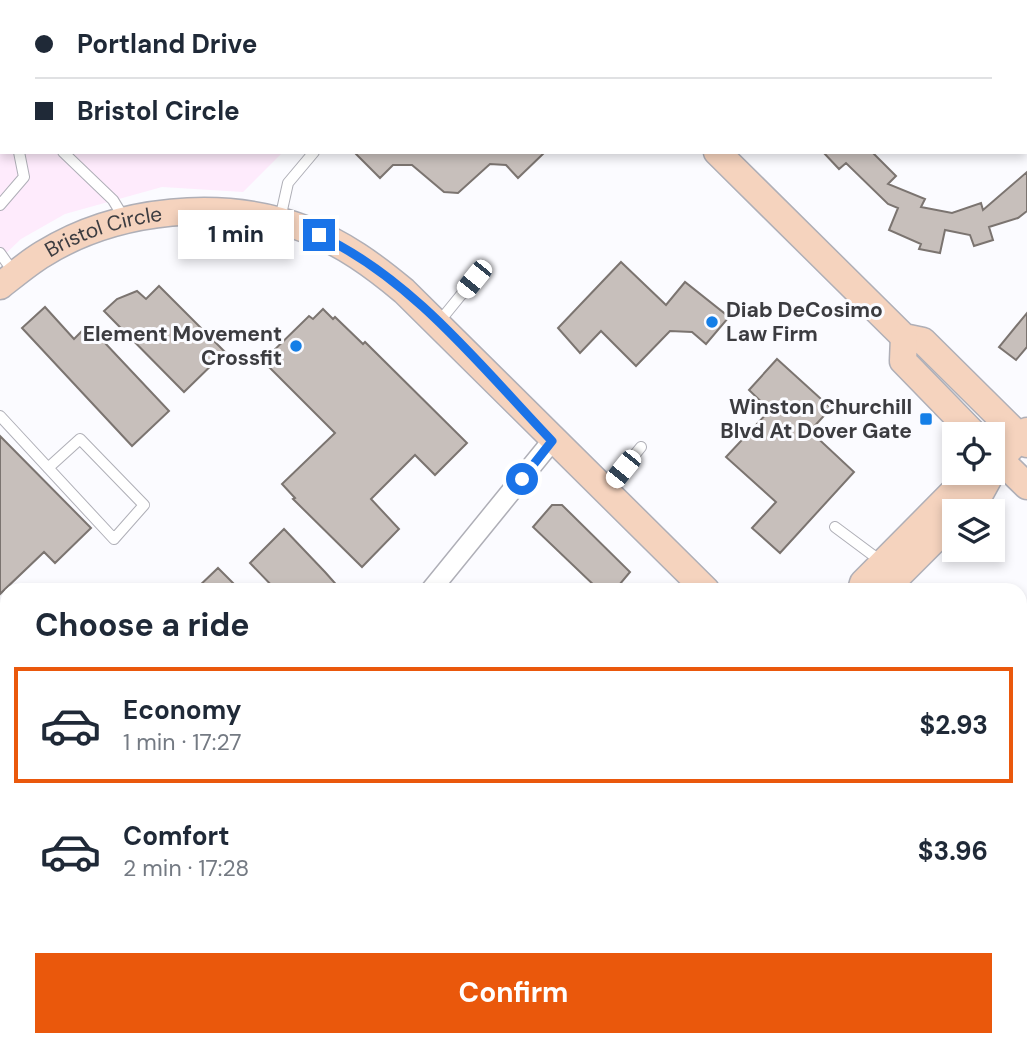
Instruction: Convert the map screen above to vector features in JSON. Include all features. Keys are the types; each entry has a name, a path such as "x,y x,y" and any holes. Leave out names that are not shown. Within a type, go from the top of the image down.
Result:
{"street":[{"path":"719,154 904,337 923,341 1025,437 1005,453"},
{"name":"Bristol Circle","path":"5,271 125,220 220,211 304,229 368,261 438,324 552,441 699,583"},
{"path":"904,337 903,361 962,422"},
{"path":"437,583 552,441"},
{"path":"1005,473 1027,486"},
{"path":"867,583 960,485"},
{"path":"891,583 942,532"}],"lane":[{"path":"0,205 24,177 19,154"},
{"path":"65,154 113,200 125,220"},
{"path":"280,222 288,183 311,154"},
{"path":"438,324 474,279"},
{"path":"0,416 48,468 114,538 144,505 80,439 48,468"},
{"path":"606,491 641,447"},
{"path":"835,527 865,553 883,563"}],"shaded area":[{"path":"0,154 281,154 243,192 162,187 65,214 21,239 0,259"}],"building":[{"path":"356,154 543,154 518,178 506,165 490,164 458,193 444,192 412,165 393,165 380,178"},
{"path":"825,154 874,154 896,176 888,184 925,199 921,207 952,213 981,203 983,210 1027,172 1027,211 1018,218 989,227 993,240 974,246 970,235 945,230 940,253 919,249 921,244 889,230 898,208 888,204 846,163 839,169"},
{"path":"621,262 666,305 685,282 729,317 706,344 692,332 670,331 636,366 601,331 580,353 558,328"},
{"path":"159,286 225,352 184,392 104,311 117,299 137,291 146,299"},
{"path":"45,307 74,339 88,325 169,411 132,446 22,328"},
{"path":"323,309 363,344 365,342 467,443 435,475 415,455 371,499 399,529 362,567 293,499 295,498 282,484 335,433 263,361 309,316 313,319"},
{"path":"1027,313 1027,347 1016,360 999,347"},
{"path":"777,359 831,408 810,431 854,472 780,553 752,528 776,502 726,457 770,410 749,390"},
{"path":"0,436 91,528 55,563 44,552 12,583 0,583"},
{"path":"552,505 562,505 630,572 621,583 592,583 533,527"},
{"path":"284,529 335,583 269,583 250,563"},
{"path":"218,568 233,583 202,583"}],"place":[{"name":"Diab DeCosimo Law Firm","path":"712,322"},
{"name":"Element Movement Crossfit","path":"296,346"},
{"name":"Winston Churchill Blvd At Dover Gate","path":"926,419"}],"route":[{"path":"319,235 368,261 404,291 552,441 522,479"}]}
